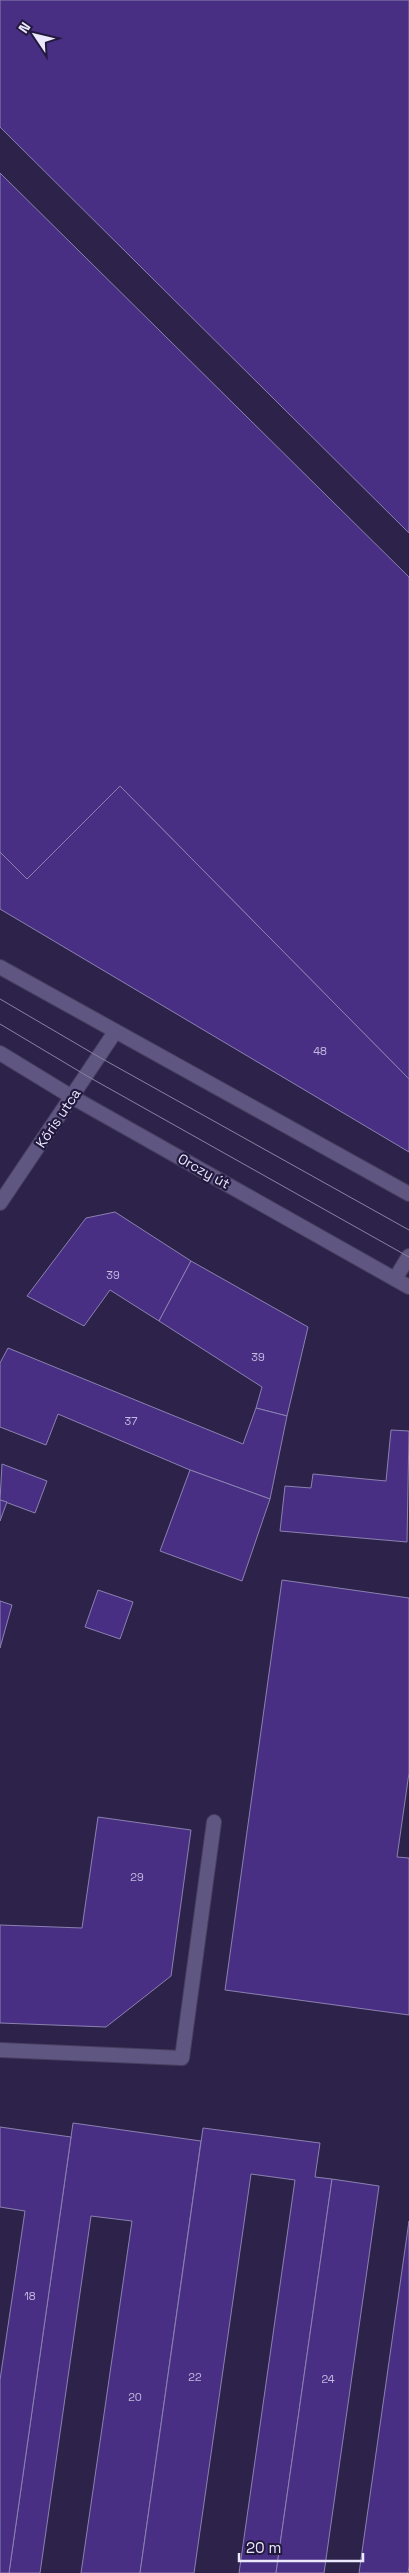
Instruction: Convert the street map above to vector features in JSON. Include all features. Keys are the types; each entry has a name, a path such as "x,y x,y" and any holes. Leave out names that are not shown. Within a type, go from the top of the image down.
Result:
{"street":[{"path":"0,967 409,1194"},
{"name":"Kőris utca","path":"0,1202 115,1032"},
{"name":"Orczy út","path":"0,1053 72,1097 409,1287"},
{"path":"395,1279 409,1256"},
{"path":"0,2050 182,2058 214,1822"}],"building":[{"path":"0,0 409,0 409,533 0,127"},
{"path":"0,173 409,577 409,1079 120,786 27,879 0,852"},
{"path":"120,786 409,1079 409,1152 0,909 0,852 27,879"},
{"path":"115,1212 191,1261 159,1321 110,1290 84,1326 27,1296 86,1218"},
{"path":"191,1261 308,1327 287,1416 256,1408 262,1387 159,1321"},
{"path":"8,1348 243,1444 256,1408 287,1416 270,1499 190,1470 58,1414 46,1445 0,1427 0,1363"},
{"path":"391,1430 409,1431 407,1542 280,1531 285,1486 311,1488 313,1474 386,1481"},
{"path":"2,1464 47,1481 35,1513 0,1500"},
{"path":"190,1470 270,1499 242,1581 160,1551"},
{"path":"0,1500 7,1502 0,1521"},
{"path":"282,1580 409,1598 409,1773 397,1857 409,1858 409,2015 225,1990"},
{"path":"98,1590 133,1602 120,1639 85,1627"},
{"path":"0,1601 12,1605 0,1648"},
{"path":"98,1817 191,1830 171,1976 106,2027 0,2023 0,1925 82,1928"},
{"path":"73,2123 201,2141 140,2573 81,2573 132,2221 91,2216 40,2573 9,2573"},
{"path":"0,2127 71,2137 9,2573 0,2573 0,2380 25,2211 0,2207"},
{"path":"203,2128 320,2143 315,2177 332,2179 276,2573 239,2573 295,2180 251,2174 194,2573 140,2573"},
{"path":"332,2179 379,2186 324,2573 276,2573"},
{"path":"409,2221 409,2566 408,2573 359,2573"}],"tram line":[{"path":"0,999 99,1057 409,1230"},
{"path":"0,1024 87,1076 409,1257"}]}
